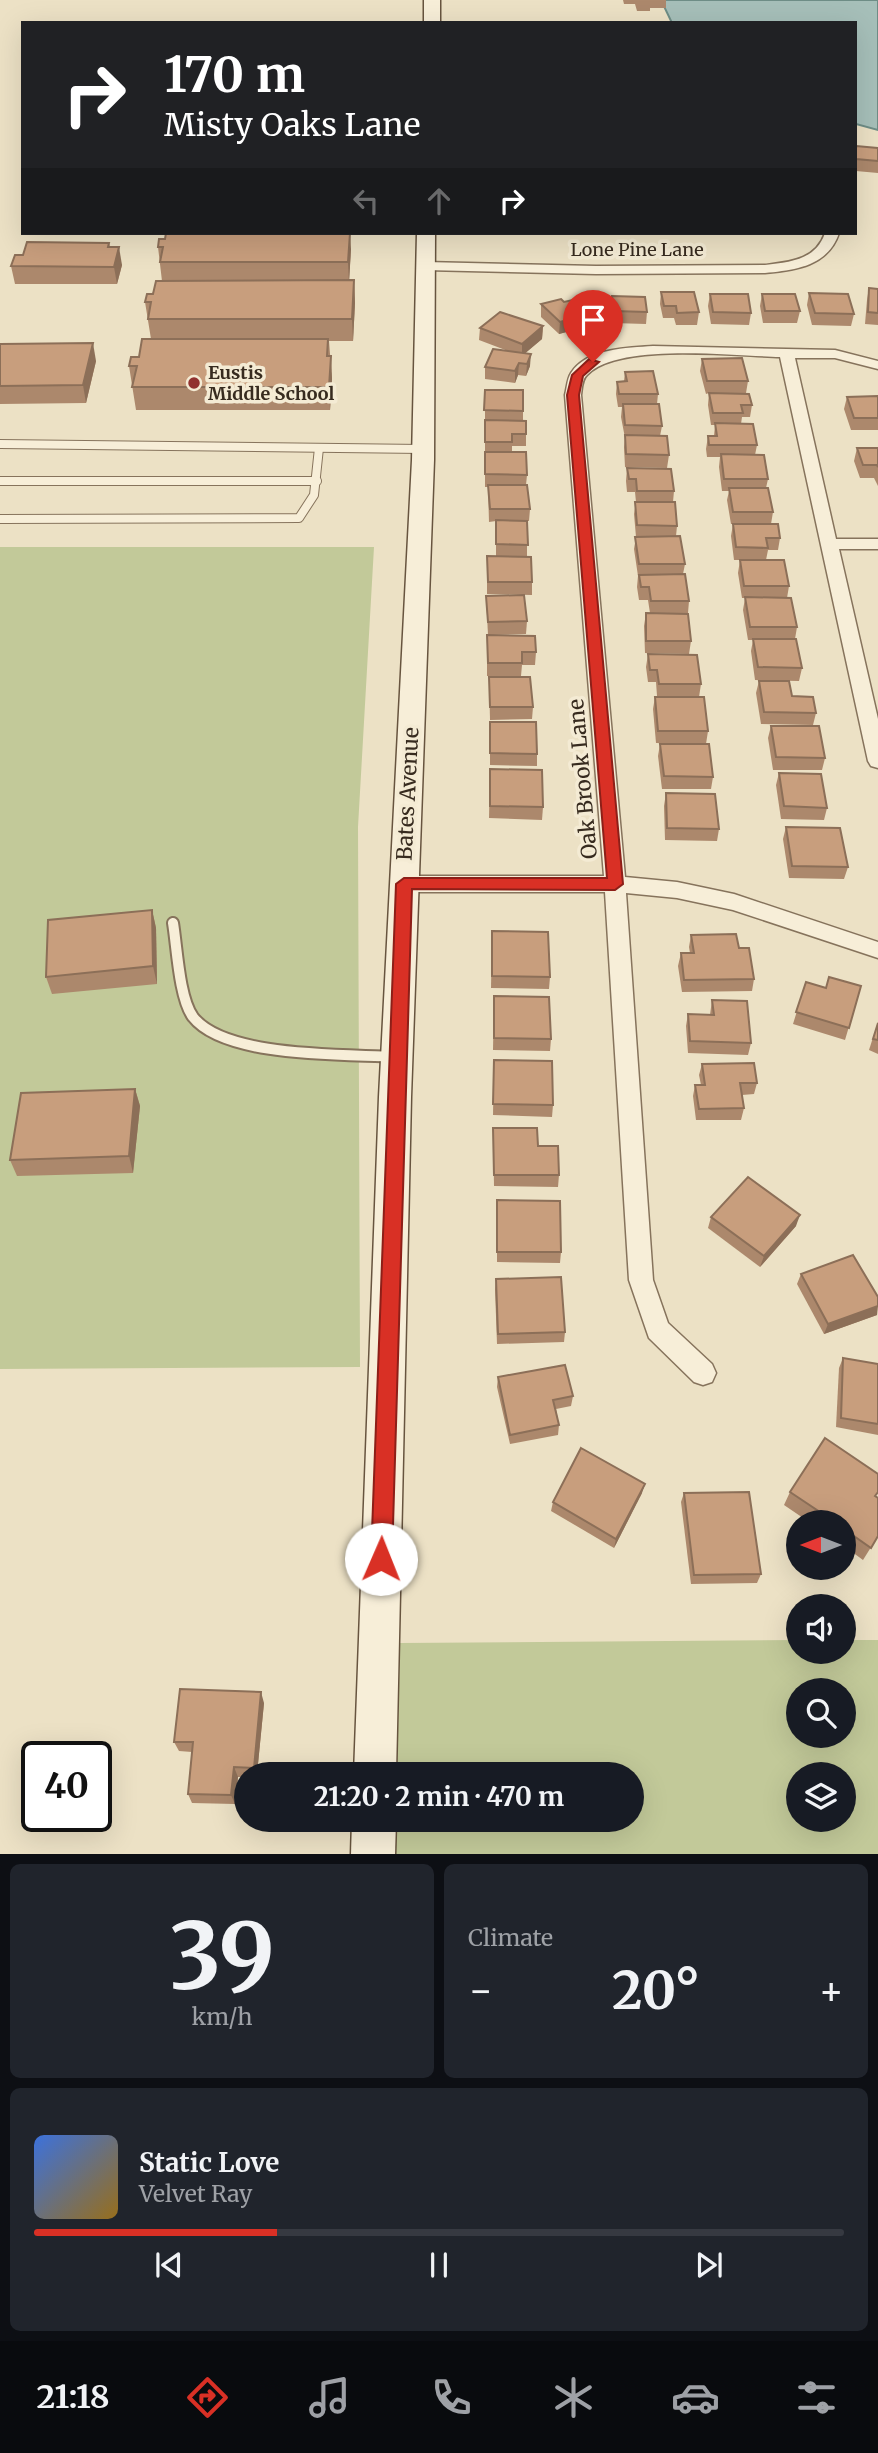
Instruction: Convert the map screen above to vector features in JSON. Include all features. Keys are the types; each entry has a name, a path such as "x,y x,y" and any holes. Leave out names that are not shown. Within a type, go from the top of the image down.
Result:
{"street":[{"path":"432,0 432,21"},
{"name":"Bates Avenue","path":"375,1762 396,1058 423,449 426,235"},
{"name":"Lone Pine Lane","path":"425,266 643,270 766,268 805,262 828,247 831,235"},
{"name":"Oak Brook Lane","path":"704,1373 657,1330 641,1280 615,884 573,395 578,375 593,362 615,354 653,350 835,354 878,365"},
{"path":"786,352 878,761"},
{"path":"828,544 878,544"},
{"path":"404,884 615,884 677,890 734,902 878,950"},
{"path":"373,1854 374,1832"}],"lane":[{"path":"0,444 423,449"},
{"path":"0,519 299,518 311,502 317,481 319,448"},
{"path":"0,481 317,481"},
{"path":"173,923 191,1015 203,1029 263,1048 396,1058"}],"green space":[{"path":"0,547 374,547 358,827 360,1367 0,1369"},
{"path":"786,1640 786,1664 856,1664 856,1640 878,1640 878,1854 396,1854 396,1832 644,1832 644,1762 397,1762 400,1643"}],"water":[{"path":"661,0 878,0 878,130 857,124 857,21 671,21"}],"building":[{"path":"857,146 878,148 878,161 857,159"},
{"path":"166,235 350,235 348,262 160,262 163,247 158,247 159,239 165,239"},
{"path":"27,242 109,243 108,247 119,247 114,267 11,266 15,255 23,255"},
{"path":"354,280 352,319 148,319 151,302 145,302 147,294 153,294 156,281"},
{"path":"869,288 878,289 878,313 868,312"},
{"path":"661,292 694,292 699,312 677,313 676,306 664,306"},
{"path":"809,293 848,294 854,314 815,313"},
{"path":"710,294 748,294 751,313 713,312"},
{"path":"762,294 795,294 800,311 765,311"},
{"path":"612,296 645,297 647,312 613,311"},
{"path":"561,299 564,302 577,299 593,313 560,322 541,304"},
{"path":"500,312 543,326 522,344 480,328"},
{"path":"142,339 328,339 327,356 331,356 329,387 132,387 137,366 129,366 131,357 139,357"},
{"path":"93,343 83,385 0,386 0,344"},
{"path":"493,349 531,354 527,364 519,363 515,371 485,367"},
{"path":"742,358 748,381 707,381 702,359"},
{"path":"653,371 658,394 619,394 617,382 627,381 625,372"},
{"path":"485,390 523,390 523,411 484,410"},
{"path":"709,393 749,394 752,405 741,405 743,413 713,413"},
{"path":"878,396 878,418 854,418 847,397"},
{"path":"623,404 659,404 662,426 625,425"},
{"path":"485,420 526,421 526,434 512,434 512,442 485,442"},
{"path":"715,423 753,424 757,445 709,445 708,436 717,436"},
{"path":"625,435 667,436 669,455 626,454"},
{"path":"857,448 878,448 878,467 863,465"},
{"path":"485,452 526,452 527,475 485,474"},
{"path":"721,454 764,455 768,479 724,479"},
{"path":"627,468 671,469 674,491 637,491 636,479 629,479"},
{"path":"488,485 527,485 530,509 490,509"},
{"path":"729,488 768,488 773,512 733,512"},
{"path":"635,502 675,502 677,526 637,525"},
{"path":"496,520 527,521 528,545 496,544"},
{"path":"733,524 778,524 780,538 766,538 768,548 736,547"},
{"path":"680,536 685,564 639,564 635,537"},
{"path":"487,556 531,557 532,582 488,582"},
{"path":"740,560 784,560 789,586 744,586"},
{"path":"685,574 689,601 651,601 649,587 641,587 639,575"},
{"path":"524,595 527,621 488,622 486,596"},
{"path":"745,597 791,598 797,627 750,627"},
{"path":"646,613 688,614 691,641 646,641"},
{"path":"487,635 535,636 536,652 522,652 522,663 488,663"},
{"path":"753,639 796,639 802,668 758,667"},
{"path":"648,654 697,655 701,684 659,684 657,670 650,670"},
{"path":"489,677 530,677 533,707 490,707"},
{"path":"759,681 789,681 792,696 813,697 816,713 764,712"},
{"path":"655,697 704,697 708,731 658,731"},
{"path":"490,722 536,722 537,754 490,753"},
{"path":"771,726 819,726 825,758 776,757"},
{"path":"660,744 709,744 713,777 664,776"},
{"path":"490,769 542,770 543,807 490,806"},
{"path":"779,773 821,774 827,808 784,806"},
{"path":"666,793 715,794 719,829 667,828"},
{"path":"786,827 840,828 848,867 792,866"},
{"path":"152,910 153,966 46,977 48,920"},
{"path":"492,931 548,932 550,977 492,976"},
{"path":"736,934 739,948 749,948 754,979 684,980 681,953 694,953 691,935"},
{"path":"829,977 861,986 849,1028 796,1012 806,982 826,988"},
{"path":"494,996 549,997 551,1039 494,1038"},
{"path":"712,1000 747,1001 751,1043 690,1041 688,1014 714,1015"},
{"path":"878,1023 878,1040 873,1039"},
{"path":"494,1060 552,1061 553,1105 493,1104"},
{"path":"754,1063 757,1083 740,1083 744,1108 699,1109 695,1085 705,1085 702,1064"},
{"path":"135,1089 129,1156 10,1160 21,1093"},
{"path":"493,1128 537,1128 538,1146 558,1146 559,1175 494,1175"},
{"path":"748,1177 800,1215 764,1256 711,1217"},
{"path":"497,1200 560,1201 561,1252 497,1252"},
{"path":"853,1255 878,1297 878,1306 828,1324 801,1274"},
{"path":"561,1277 565,1332 498,1334 496,1279"},
{"path":"843,1358 878,1364 878,1424 841,1418"},
{"path":"565,1365 573,1396 553,1400 559,1425 510,1435 498,1377"},
{"path":"825,1438 878,1474 878,1492 875,1496 878,1498 878,1536 871,1548 856,1537 856,1510 817,1510 790,1492"},
{"path":"581,1448 645,1484 616,1539 553,1502"},
{"path":"749,1492 761,1574 694,1575 684,1493"},
{"path":"180,1689 261,1692 255,1762 234,1762 231,1795 188,1794 193,1742 174,1742"}],"place":[{"name":"Eustis Middle School","path":"194,383"}],"route":[{"path":"381,1559 404,884 615,884 573,395 578,375 593,362"}]}
